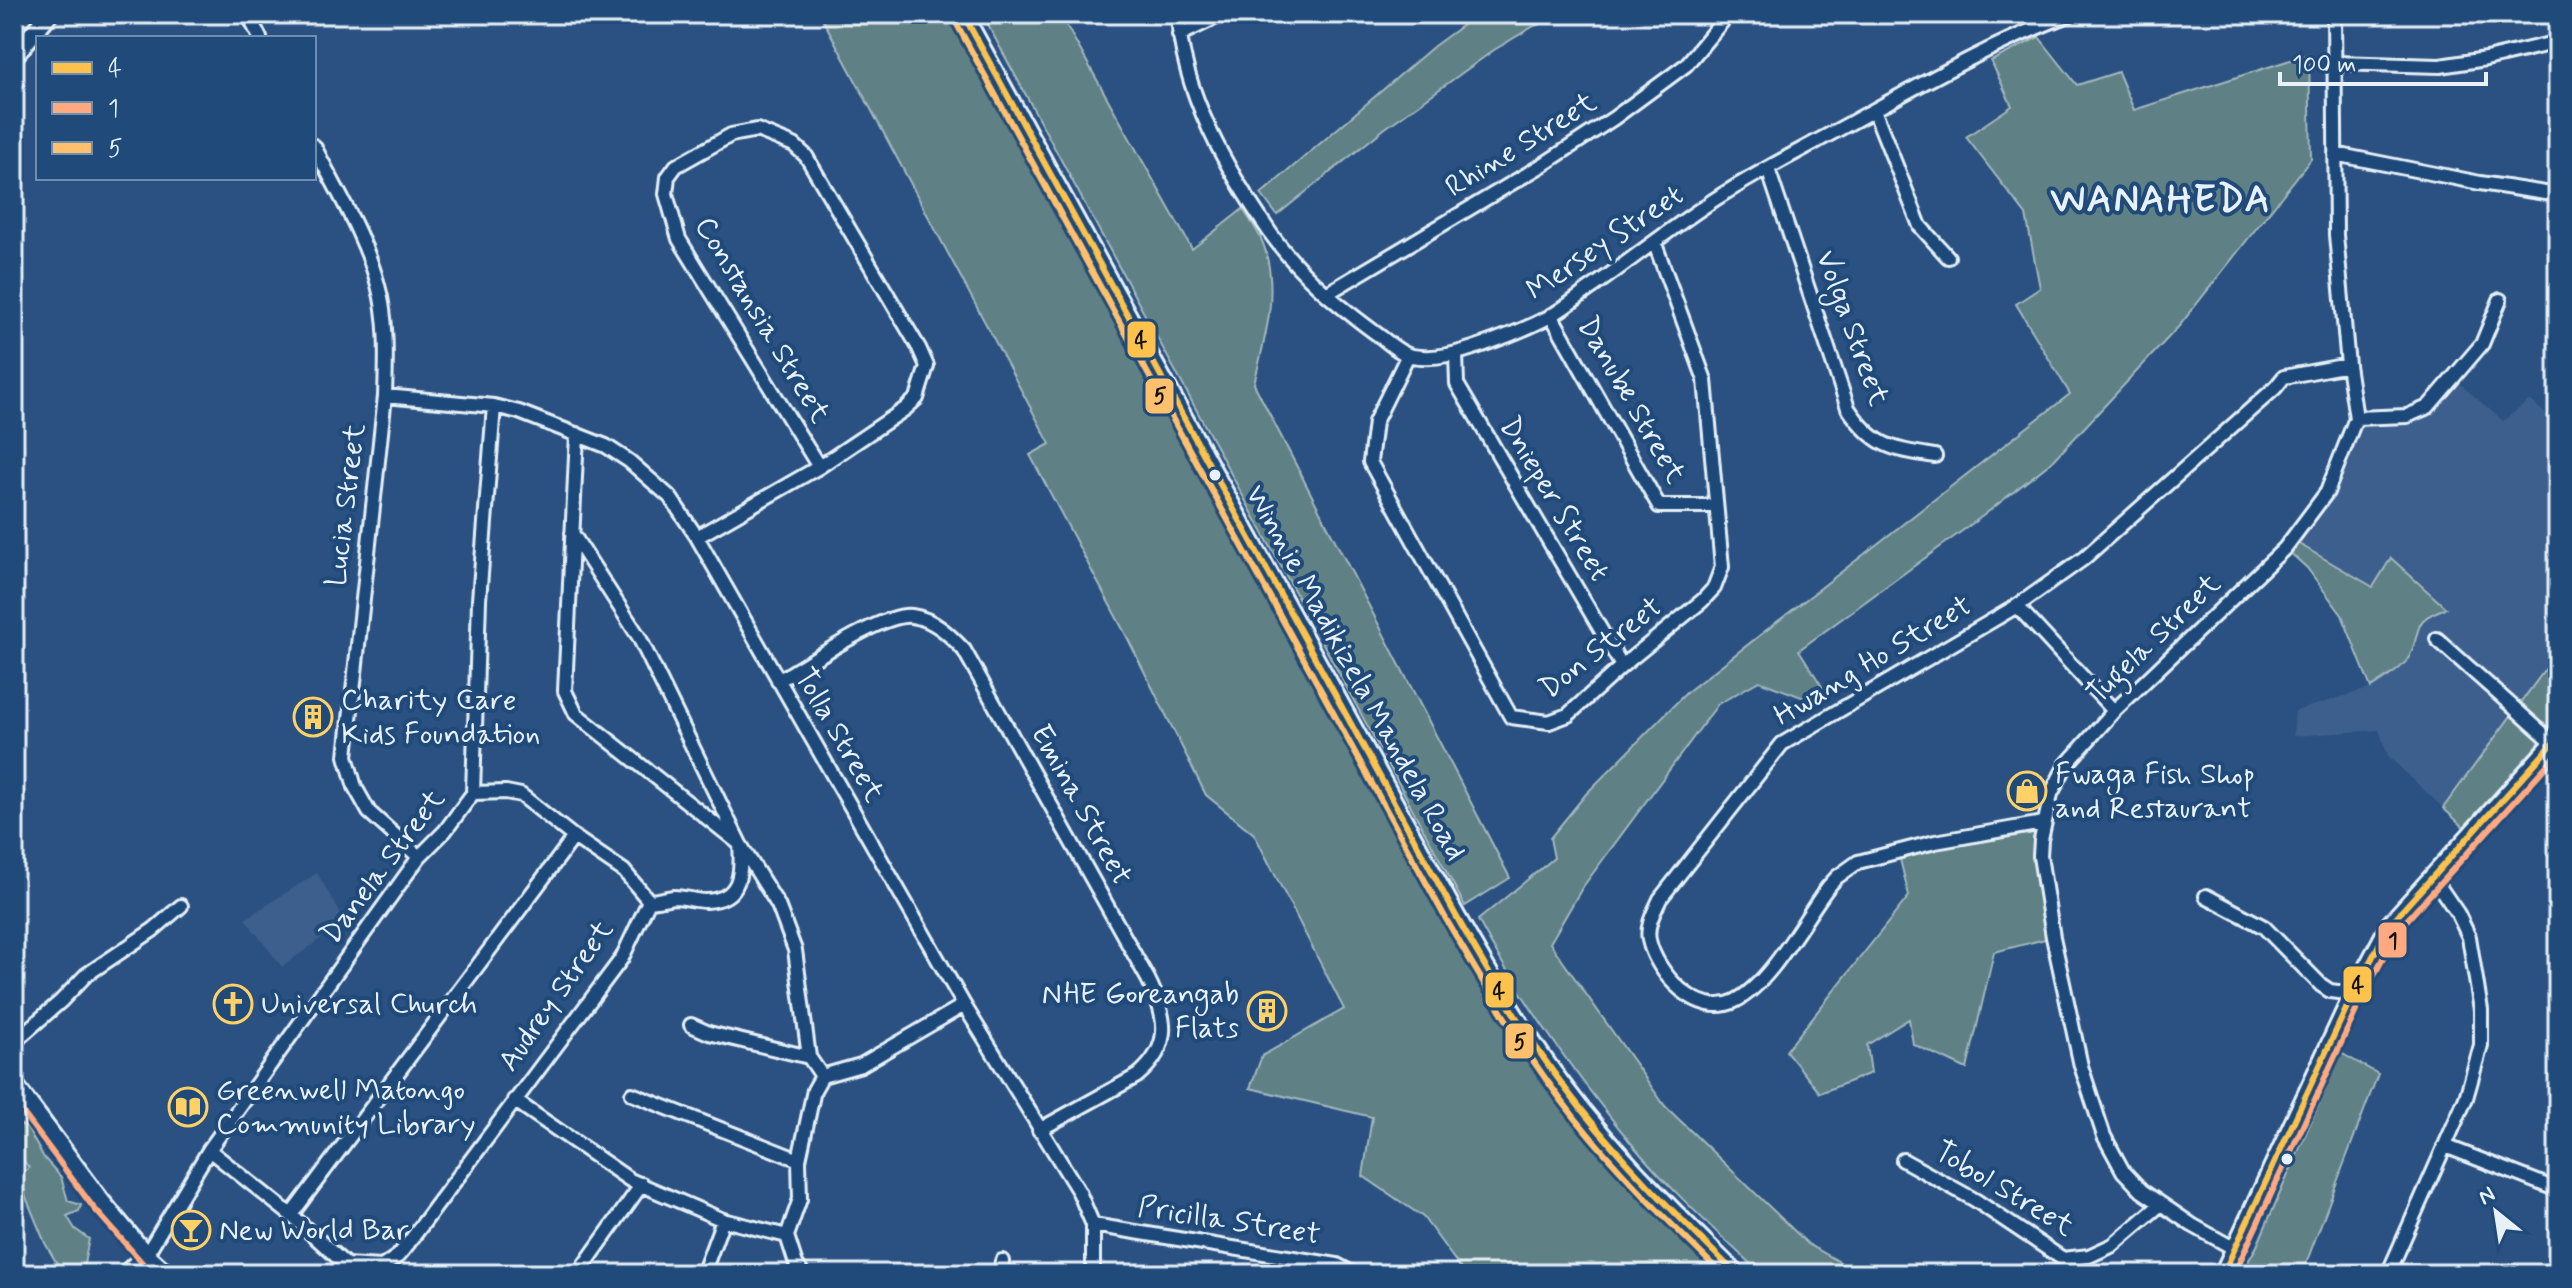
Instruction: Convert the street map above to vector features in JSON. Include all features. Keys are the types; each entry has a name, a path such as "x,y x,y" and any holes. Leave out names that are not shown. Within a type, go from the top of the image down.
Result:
{"main road":[{"path":"14,56 49,14"},
{"name":"Winnie Madikizela Mandela Road","path":"963,14 1455,914 1510,1007 1564,1088 1603,1137 1736,1274"},
{"path":"2223,1274 2353,994 2390,924 2556,743"},
{"path":"14,1084 101,1201 146,1255 167,1274"},
{"path":"126,1274 146,1255"}],"street":[{"path":"248,14 259,36"},
{"path":"1178,14 1187,71 1207,121 1242,190 1284,252 1326,294 1352,317 1408,355"},
{"path":"1179,35 1223,14"},
{"name":"Mersey Street","path":"1408,355 1435,357 1456,354 1504,337 1551,315 1717,198 1998,45 2071,14"},
{"name":"Tugela Street","path":"2235,1249 2142,1191 2123,1171 2108,1145 2091,1102 2053,937 2040,856 2043,823 2051,794 2066,765 2114,711 2285,548 2327,492 2356,418 2336,235 2334,14"},
{"name":"Rhine Street","path":"1326,294 1544,164 1614,118 1686,65 1725,18"},
{"path":"2335,63 2440,66 2558,42"},
{"path":"1874,110 1920,226 1948,257"},
{"name":"Constansia Street","path":"697,537 819,467 905,409 917,398 927,366 806,156 794,145 757,130 731,135 676,166 668,177 666,194 672,218 679,239 819,467"},
{"name":"Lucia Street","path":"316,150 370,258 379,289 386,361 385,396 346,756 355,787 369,812 419,857"},
{"path":"2335,154 2558,195"},
{"name":"Volga Street","path":"1768,169 1848,408 1862,430 1881,443 1935,456"},
{"name":"Don Street","path":"1408,355 1375,422 1370,462 1511,717 1549,722 1568,715 1702,601 1714,588 1722,567 1705,380 1655,244"},
{"path":"2356,418 2407,416 2428,407 2482,344 2500,300"},
{"name":"Danube Street","path":"1551,315 1659,506 1716,506"},
{"name":"Dnieper Street","path":"1456,354 1457,384 1622,666"},
{"name":"Hwang Ho Street","path":"2043,823 1935,842 1858,862 1828,887 1765,977 1734,1001 1708,1004 1684,993 1662,968 1648,937 1651,917 1660,899 1782,744 2017,606 2083,559 2284,377 2348,365"},
{"name":"Tolla Street","path":"385,396 494,406 577,434 606,446 670,497 697,537 964,1005 1079,1192 1093,1225 1093,1274"},
{"name":"Danela Street","path":"146,1255 209,1150 419,857 445,831 473,793 479,600 494,406"},
{"path":"577,434 565,691 576,714 740,844 742,871 736,886 727,895 709,901 677,897 649,901"},
{"path":"572,533 639,637 740,844 778,905 795,950 809,1057 822,1076"},
{"path":"2017,606 2114,711"},
{"name":"Emina Street","path":"778,681 891,618 912,616 935,625 964,650 1148,979 1160,1002 1164,1026 1162,1045 1150,1065 1137,1076 1039,1130"},
{"path":"2437,639 2556,743"},
{"name":"Audrey Street","path":"209,1150 291,1215 346,1265 382,1267 398,1256 622,958 649,901 624,871 521,795 473,793"},
{"path":"291,1215 574,837"},
{"path":"2388,1274 2475,1073 2481,1045 2481,1023 2469,937 2458,914 2432,876"},
{"path":"2206,896 2264,927 2316,981 2330,991 2353,994"},
{"path":"14,1042 86,975 153,930 181,906"},
{"path":"803,1274 796,1264 787,1236 800,1199 799,1160 814,1090 822,1076 861,1065 964,1005"},
{"path":"691,1025 709,1033 809,1057"},
{"path":"632,1094 799,1160"},
{"path":"514,1100 605,1165 642,1184 723,1220 787,1236"},
{"path":"2445,1146 2558,1190"},
{"name":"Tobol Street","path":"1903,1160 1975,1200 2063,1259 2089,1256 2113,1245 2160,1205"},
{"path":"578,1274 642,1184"},
{"path":"703,1274 723,1220"},
{"name":"Pricilla Street","path":"1093,1225 1337,1265 1354,1274"}],"shaded area":[{"path":"2453,378 2503,421 2530,400 2558,425 2558,652 2443,808 2388,756 2379,730 2293,736 2295,711 2371,688 2415,637 2420,622 2445,608 2392,558 2373,587 2292,540 2327,492 2356,418 2407,416"},
{"path":"317,873 345,921 282,967 245,919"}],"green space":[{"path":"820,14 963,14 1270,576 1564,1088 1736,1274 1465,1274 1423,1217 1363,1176 1372,1117 1250,1088 1262,1056 1344,1009 1254,834 1206,795 1127,637 1030,455 1050,444"},
{"path":"982,14 1060,14 1192,249 1243,209 1260,236 1271,286 1265,336 1254,384 1510,878 1465,906"},
{"path":"1478,14 1572,14 1534,26 1494,50 1384,129 1277,215 1261,194 1434,46"},
{"path":"2039,37 2077,85 2118,72 2134,110 2309,54 2311,159 2180,325 2054,460 1799,650 1823,688 1804,698 1759,681 1718,704 1582,888 1550,943 1665,1106 1808,1244 1861,1274 1761,1274 1662,1177 1610,1117 1530,1007 1478,920 1554,858 1550,838 1586,794 1687,692 2070,394 2016,304 2040,288 2026,215 1966,137 2012,106 1991,61"},
{"path":"2292,540 2373,587 2391,558 2446,608 2422,621 2407,660 2371,688 2342,615 2307,568 2285,548"},
{"path":"2558,652 2558,722 2464,827 2443,808"},
{"path":"2043,823 2053,937 1994,952 1967,1069 1913,1044 1909,1019 1867,1045 1871,1073 1820,1093 1786,1051 1909,896 1898,851"},
{"path":"2341,1053 2378,1074 2302,1274 2241,1274 2257,1246"},
{"path":"14,1121 27,1128 44,1158 61,1177 68,1201 81,1205 79,1211 67,1216 75,1229 89,1239 82,1274 63,1274 45,1243 20,1183 21,1173 29,1168 14,1148"}],"transit line":[{"name":"4","path":"963,14 1500,991 1549,1066 1603,1135 1658,1196 1736,1274"},
{"name":"5","path":"954,19 1491,996 1523,1046 1592,1139 1722,1274"},
{"name":"4","path":"2223,1274 2353,994 2390,924 2558,738"},
{"name":"1","path":"2234,1274 2362,998 2398,930 2558,753"},
{"name":"1","path":"14,1101 93,1207 152,1274"}],"place":[{"name":"Charity Care Kids Foundation","path":"313,717"},
{"name":"Fwaga Fish Shop and Restaurant","path":"2027,791"},
{"name":"Universal Church","path":"233,1004"},
{"name":"NHE Goreangab Flats","path":"1267,1011"},
{"name":"Greenwell Matongo Community Library","path":"188,1107"},
{"name":"New World Bar","path":"191,1230"}],"district":[{"name":"WANAHEDA","path":"2161,200"}]}
